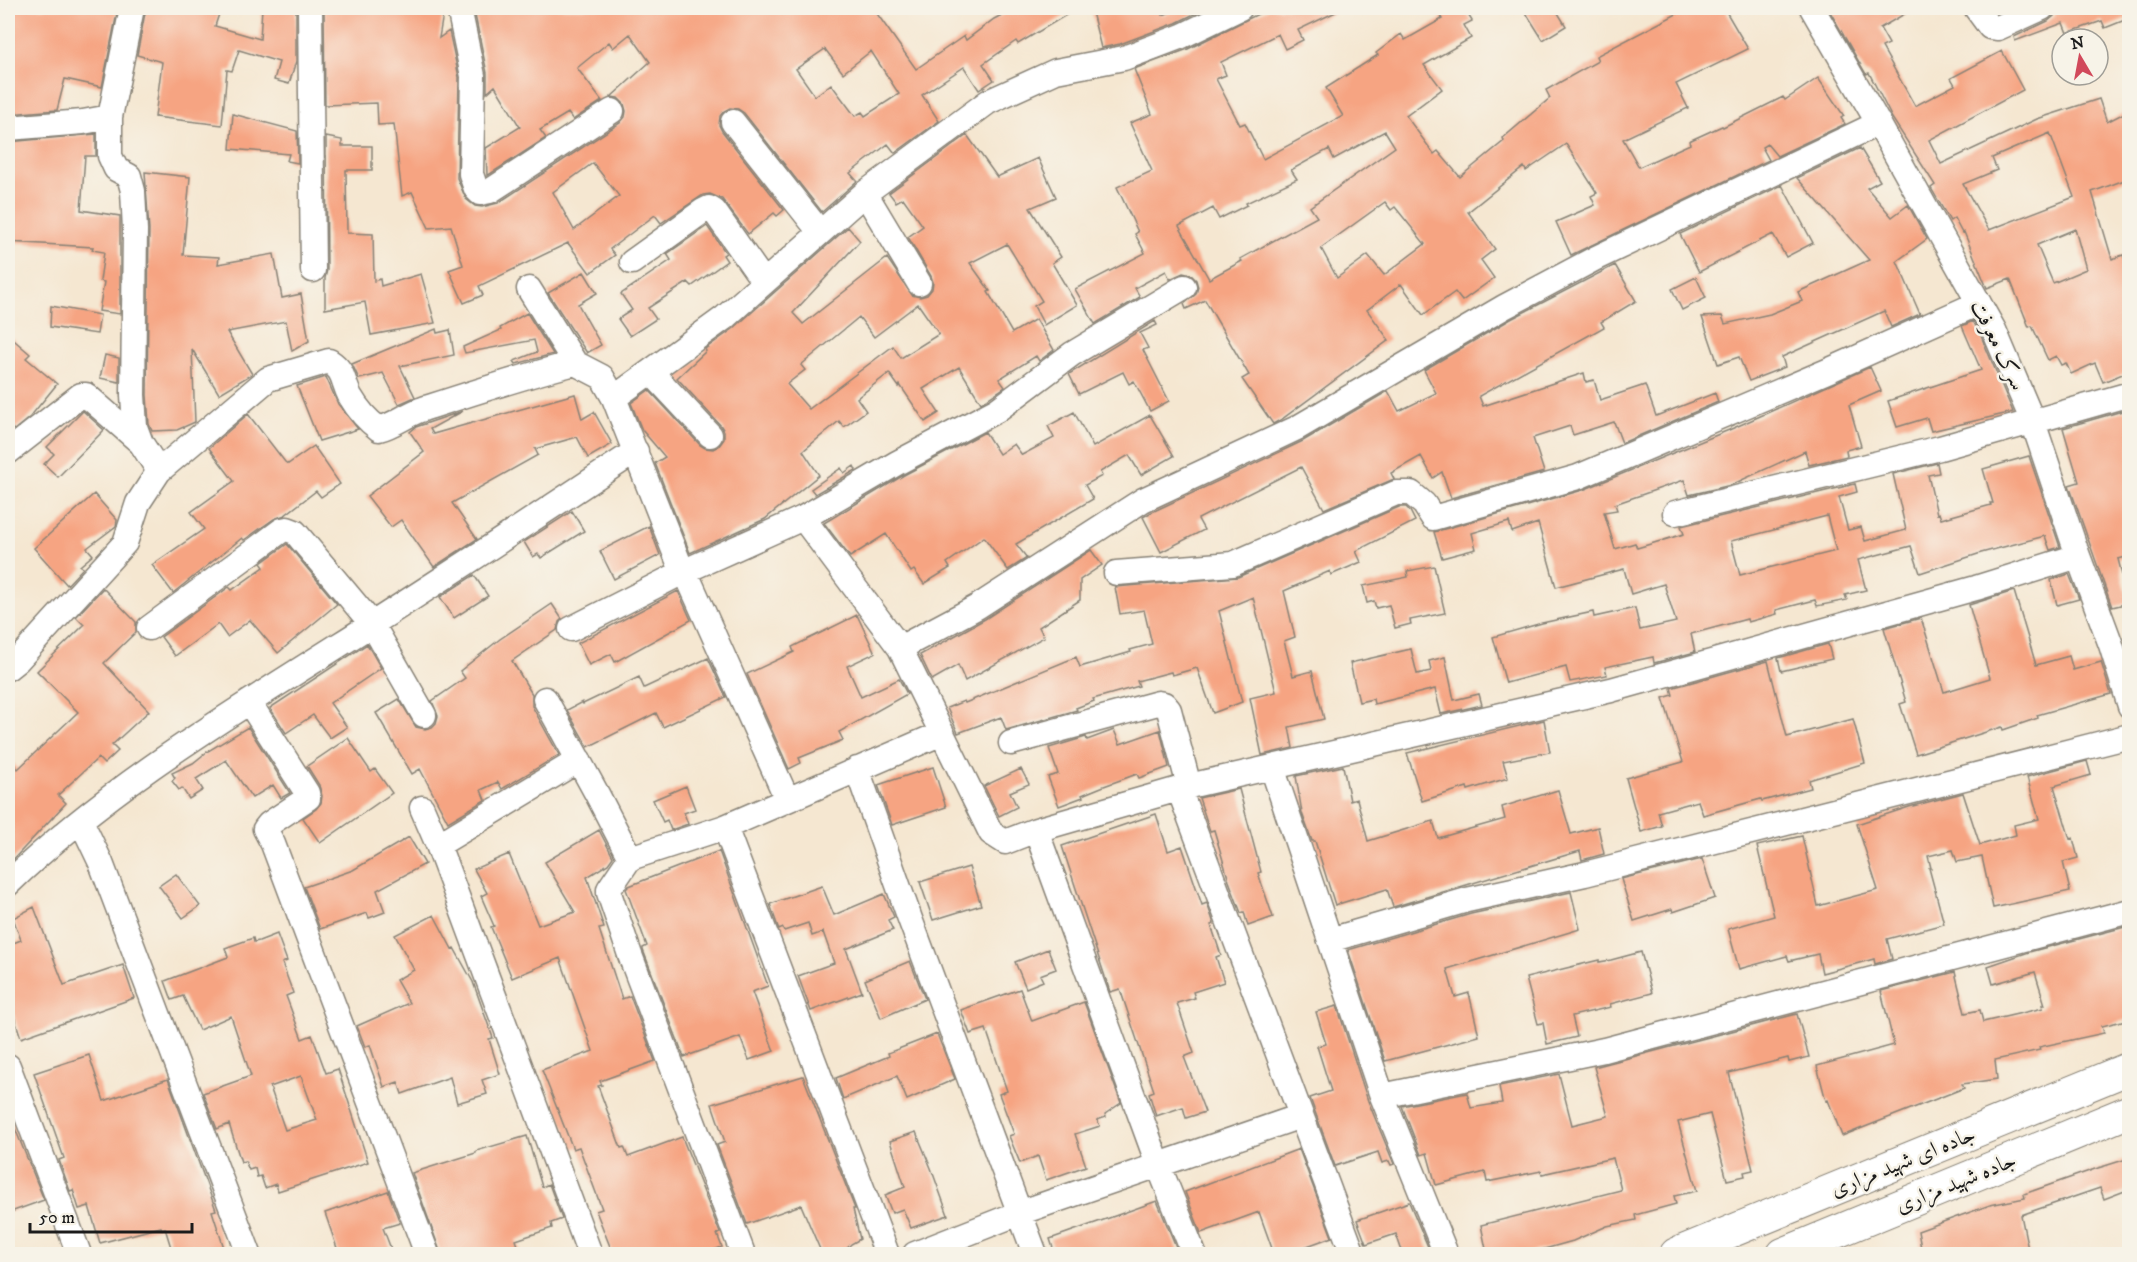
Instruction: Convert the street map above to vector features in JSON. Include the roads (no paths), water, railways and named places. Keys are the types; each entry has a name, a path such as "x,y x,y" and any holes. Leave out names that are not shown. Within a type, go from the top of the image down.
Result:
{"main road":[{"name":"جاده ای شهید مزاری","path":"1677,1254 2130,1068"},
{"name":"جاده شهید مزاری","path":"1783,1254 2130,1111"}],"street":[{"path":"132,8 110,117 110,156 116,169 129,176 133,191 135,428 141,443 159,471"},
{"path":"310,8 313,270"},
{"path":"459,8 473,76 471,174 476,189 480,193 490,191 612,111"},
{"path":"614,398 724,318 865,193 987,102 1056,70 1124,58 1182,36 1240,8"},
{"name":"سرک معرفت","path":"1812,8 1994,330 2034,422 2078,556 2120,643 2130,706"},
{"path":"1976,8 1990,27 1998,28 2042,8"},
{"path":"9,131 110,117"},
{"path":"733,122 820,232"},
{"path":"900,648 977,607 1143,500 1297,428 1504,307 1596,258 1879,123"},
{"path":"865,193 919,283"},
{"path":"632,262 709,208 714,211 764,282"},
{"path":"571,629 685,571 803,518 897,463 997,410 1072,354 1184,287"},
{"path":"529,289 575,363 602,377 614,398 679,563 685,571 788,799"},
{"path":"1116,573 1233,564 1396,493 1411,493 1424,504 1433,518 1578,477 1832,369 1978,303"},
{"path":"8,668 18,660 125,543 138,503 159,471 268,379 329,361 339,367 351,397 372,424 379,429 388,427 415,412 513,379 575,363"},
{"path":"651,372 710,435"},
{"path":"1675,513 1940,448 2130,394"},
{"path":"8,452 81,395 86,396 141,443"},
{"path":"8,884 81,821 196,735 372,624 636,452"},
{"path":"803,518 900,648 991,832 1005,842 1036,830 1184,788 1611,690 1976,588 2078,556"},
{"path":"149,628 282,530 295,531 372,624 424,715"},
{"path":"545,699 630,858"},
{"path":"249,702 307,793 308,798 265,829 273,844 427,1254"},
{"path":"1011,743 1158,703 1164,704 1169,710 1184,788 1301,1116 1353,1254"},
{"path":"743,1254 630,955 609,889 630,858 725,827 942,733"},
{"path":"1330,940 1467,900 1596,871 2130,736"},
{"path":"438,845 579,760"},
{"path":"1272,767 1382,1096 1446,1254"},
{"path":"857,769 910,919 1035,1254"},
{"path":"422,808 438,845 590,1254"},
{"path":"81,821 105,874 249,1254"},
{"path":"725,827 887,1254"},
{"path":"1036,830 1158,1164 1194,1254"},
{"path":"1382,1096 1604,1050 2130,911"},
{"path":"8,1066 79,1254"},
{"path":"915,1254 1019,1213 1301,1116"}]}
